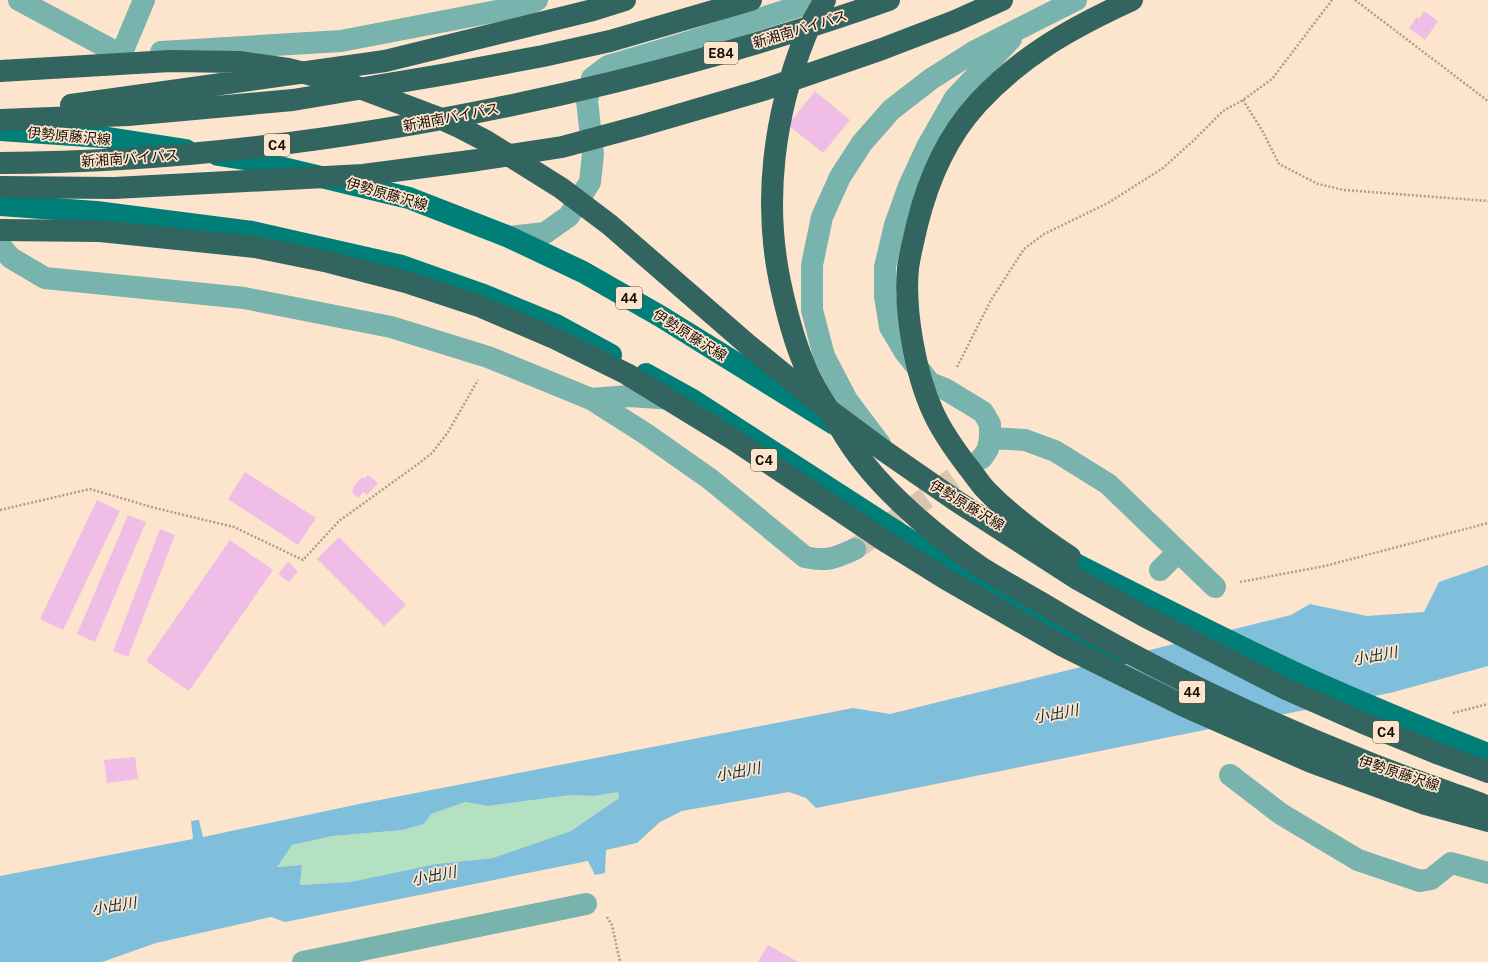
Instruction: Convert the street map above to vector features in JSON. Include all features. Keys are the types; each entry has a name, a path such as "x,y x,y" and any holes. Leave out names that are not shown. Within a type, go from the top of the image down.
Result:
{"highway":[{"path":"0,116 385,61 593,10 625,0"},
{"path":"0,120 128,115 293,100 543,56 610,40 750,0"},
{"name":"C4","path":"825,0 806,34 792,73 781,114 773,162 771,187 773,236 776,261 787,312 804,364 821,398 864,463 917,517 947,542 983,568 1059,614 1146,663 1290,730 1364,761 1488,807"},
{"name":"新湘南バイパス","path":"0,163 61,163 236,150 368,133 551,97 684,64 840,17 889,0"},
{"path":"1,193 363,175 562,147 763,90 882,49 1002,0"},
{"name":"C4","path":"1132,0 1092,18 1020,63 998,82 977,104 958,128 943,151 922,202 908,268 908,303 912,338 920,376 933,412 956,451 984,488 1017,519 1055,547 1213,651"},
{"name":"C4","path":"0,71 170,61 239,62 288,69 349,84 378,94 459,127 486,141 561,188 610,225 747,344 813,398 895,459 958,502 1079,580 1144,616 1286,689 1439,754 1488,772"},
{"name":"C4","path":"0,230 100,231 255,246 329,262 406,282 478,306 554,338 627,374 733,439 888,543 946,579 1062,646 1184,706 1311,762 1425,804 1488,821"}],"main road":[{"name":"伊勢原藤沢線","path":"0,130 102,138 250,160 409,198 510,237 583,272 660,316 892,460 1005,528 1198,626 1306,678 1415,725 1488,754"},
{"name":"44","path":"1,193 96,212 252,232 402,266 481,294 556,325 691,399"},
{"name":"伊勢原藤沢線","path":"691,399 948,565 1076,637 1148,672 1310,744 1488,802"}],"street":[{"path":"19,0 121,55"},
{"path":"121,55 144,0"},
{"path":"0,61 340,41 528,5 537,0"},
{"path":"510,237 545,233 569,216 590,182 593,154 587,101 592,78 602,70 608,66 818,0"},
{"path":"892,460 847,400 824,356 812,310 812,265 822,217 840,176 862,143 891,110 931,79 968,55 1026,24 1076,0"},
{"path":"982,458 988,449 990,424 983,412 945,389 930,382 905,352 890,327 885,296 885,268 895,225 909,186 927,147 955,98 984,66 1026,24"},
{"path":"4,257 45,278 244,298 391,327 488,357 590,399 646,434 710,479 805,558 820,560 837,558 855,548"},
{"path":"590,399 629,396 691,399"},
{"path":"990,438 1025,440 1055,451 1108,484 1215,587"},
{"path":"1160,570 1178,552"},
{"path":"1230,775 1280,814 1358,860 1420,881 1431,879 1451,862 1488,873"},
{"path":"303,962 586,904"}],"path":[{"path":"945,389 991,300 1024,249 1044,234 1108,204 1163,168 1223,111 1243,100 1272,79 1332,0"},
{"path":"1355,0 1488,101"},
{"path":"1243,100 1263,132 1279,164 1318,184 1344,190 1488,201"},
{"path":"0,510 90,489 154,508 234,527 303,560 339,520 432,453 448,432 488,357"},
{"path":"1215,587 1325,566 1488,523"},
{"path":"1448,714 1488,704"},
{"path":"586,904 604,911 610,920 620,962"}],"green space":[{"path":"618,792 619,798 571,831 493,858 436,864 350,882 300,885 302,865 276,867 292,845 333,836 403,830 424,824 430,814 465,802 488,806 571,795 594,796"}],"water":[{"name":"小出川","path":"1488,565 1488,666 1394,692 816,808 806,798 789,792 682,811 660,822 637,843 606,850 605,873 595,875 588,861 285,922 271,917 156,943 102,962 0,962 0,876 193,839 191,821 199,820 203,837 364,803 853,708 890,714 1291,615 1310,604 1367,616 1424,612 1439,582","holes":["618,792 619,798 571,831 493,858 436,864 350,882 300,885 302,865 277,867 292,845 333,836 403,830 424,824 431,814 465,802 488,806 571,795 594,796"]}],"building":[{"path":"1424,11 1438,21 1425,40 1409,28 1417,17 1419,19"},
{"path":"815,91 850,120 823,153 788,125"},
{"path":"245,472 316,518 298,545 228,499"},
{"path":"368,475 378,483 367,495 363,492 358,498 352,492 352,489 362,477 364,479"},
{"path":"97,500 120,511 63,630 40,619"},
{"path":"128,515 146,522 95,642 77,634"},
{"path":"160,529 175,535 128,657 113,651"},
{"path":"339,537 406,605 384,626 317,559"},
{"path":"230,540 273,570 189,691 146,661"},
{"path":"288,562 298,571 289,582 278,574"},
{"path":"135,757 138,779 107,783 104,760"},
{"path":"768,945 798,962 758,962"}],"tunnel":[{"path":"855,549 982,458"}]}
